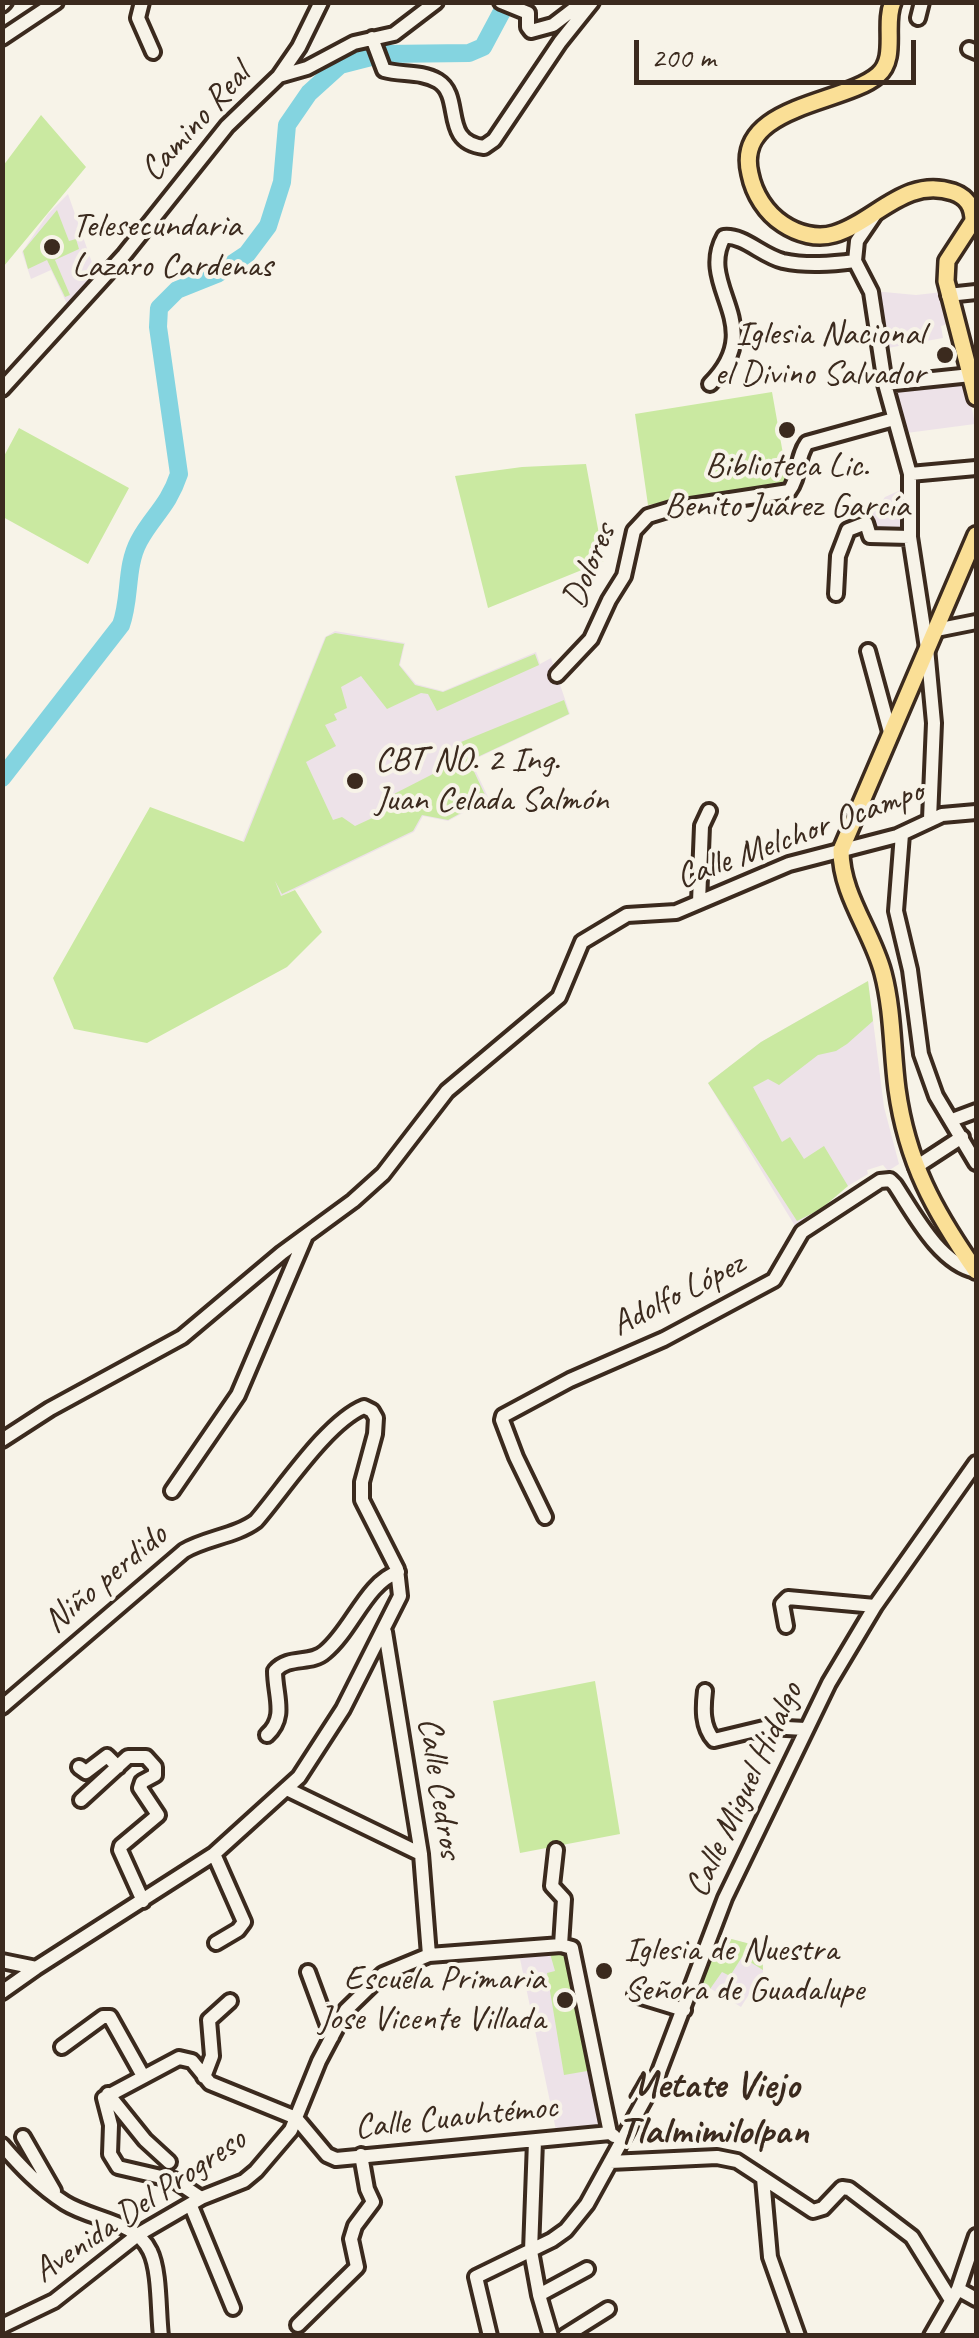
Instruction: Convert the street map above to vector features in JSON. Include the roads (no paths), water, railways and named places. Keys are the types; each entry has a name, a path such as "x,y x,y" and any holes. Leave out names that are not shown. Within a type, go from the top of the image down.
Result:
{"main road":[{"path":"894,2 889,16 887,59 877,76 770,124 754,142 748,164 763,205 794,230 821,237 834,234 902,195 932,189 958,194 970,204 971,227 948,261 948,295 976,397"},
{"path":"976,539 840,850 844,880 884,976 902,1117 916,1167 936,1213 976,1271"}],"street":[{"path":"2,38 56,2"},
{"path":"142,2 138,18 153,52"},
{"path":"279,76 299,47 321,2"},
{"name":"Camino Real","path":"2,389 124,255 227,126 279,76 307,68 354,43 374,45 402,30 436,2"},
{"path":"501,2 528,13 531,31 553,25 582,2"},
{"path":"374,45 380,66 386,72 408,72 438,81 449,96 458,133 475,146 484,147 494,140 592,2"},
{"path":"918,18 922,2"},
{"path":"878,209 857,242 855,261 871,292 885,384 910,474 910,536 934,723 930,819"},
{"path":"710,384 727,364 735,334 720,274 719,249 724,238 735,238 782,261 818,265 855,261"},
{"path":"948,295 976,292"},
{"path":"885,384 970,375"},
{"name":"Dolores","path":"557,674 591,639 608,600 624,576 634,531 648,516 790,491 796,482 800,453 807,444 894,419"},
{"path":"910,474 976,468"},
{"path":"836,594 838,556 848,530 866,523 870,536 910,536"},
{"path":"936,630 976,622"},
{"path":"868,652 890,732"},
{"path":"699,902 702,826 709,810"},
{"name":"Calle Melchor Ocampo","path":"2,1440 50,1409 182,1337 371,1187 447,1091 558,997 570,978 582,942 627,916 676,912 789,864 902,834 942,814 976,812"},
{"path":"902,834 896,911 910,970 921,1054 936,1096 976,1162"},
{"path":"952,1120 976,1111"},
{"path":"916,1167 962,1137"},
{"name":"Adolfo López","path":"546,1517 516,1457 503,1416 570,1380 664,1339 774,1280 802,1232 880,1181 890,1180 946,1253 965,1268 976,1271"},
{"path":"172,1491 238,1395 306,1236"},
{"name":"Niño perdido","path":"2,1708 184,1551 200,1542 248,1528 313,1451 364,1407 372,1410 376,1418 362,1482 362,1500 398,1572 400,1596 385,1632"},
{"name":"Calle Miguel Hidalgo","path":"490,2336 476,2277 531,2252 566,2230 577,2218 610,2162 615,2136 658,2077 725,1898 805,1729 875,1606 976,1462"},
{"path":"267,1736 278,1726 280,1716 276,1671 290,1661 323,1655 346,1631 382,1579 398,1572"},
{"path":"786,1626 782,1604 788,1598 875,1606"},
{"path":"2,1992 214,1854 300,1777 385,1632"},
{"name":"Calle Cedros","path":"385,1632 421,1854 428,1955"},
{"path":"705,1691 704,1715 714,1740 768,1727 805,1729"},
{"path":"80,1767 86,1772 92,1770 107,1756 118,1767"},
{"path":"80,1800 128,1758 146,1757 156,1771 140,1788 158,1816 120,1850 143,1901"},
{"path":"287,1789 421,1854"},
{"path":"556,1850 552,1886 564,1899 564,1945 574,1956 615,2136"},
{"path":"214,1854 244,1922 216,1943"},
{"name":"Avenida Del Progreso","path":"2,2326 54,2301 140,2234 196,2202 244,2182 256,2171 290,2130 346,2010 383,1974 428,1955 564,1945"},
{"path":"2,1961 36,1968"},
{"path":"308,1972 332,2037"},
{"path":"635,1995 684,2010"},
{"path":"204,2077 212,2056 209,2020 230,2001"},
{"path":"62,2047 103,2017 110,2017 143,2076"},
{"name":"Calle Cuauhtémoc","path":"106,2097 179,2058 187,2058 210,2083 296,2118 331,2158 615,2136"},
{"path":"106,2097 169,2162"},
{"path":"106,2097 111,2125 110,2154 118,2168 174,2180 196,2202 232,2308"},
{"path":"23,2137 58,2198"},
{"path":"536,2141 531,2252 551,2336"},
{"path":"2,2144 58,2198 83,2213 140,2234 155,2266 161,2336"},
{"path":"298,2325 358,2267 351,2239 372,2202 361,2156"},
{"path":"610,2162 717,2157 737,2161 813,2210 823,2208 842,2188 849,2190 912,2236 955,2294 976,2299"},
{"path":"763,2178 770,2257 798,2336"},
{"path":"931,2336 955,2294 976,2236"},
{"path":"539,2296 587,2270"},
{"path":"565,2336 608,2308"}],"waterway":[{"path":"2,778 121,625 135,551 179,474 158,327 159,308 177,290 217,274 247,254 268,226 282,182 287,125 309,93 340,65 383,54 469,53 483,47 507,2"}],"place":[{"name":"Telesecundaria Lazaro Cardenas","path":"52,247"},
{"name":"Iglesia Nacional el Divino Salvador","path":"945,355"},
{"name":"Biblioteca Lic. Benito Juárez García","path":"787,430"},
{"name":"CBT NO. 2 Ing. Juan Celada Salmón","path":"355,781"},
{"name":"Iglesia de Nuestra Señora de Guadalupe","path":"604,1971"},
{"name":"Escuela Primaria Jose Vicente Villada","path":"565,2000"}],"district":[{"name":"Metate Viejo Tlalmimilolpan","path":"713,2110"}]}
